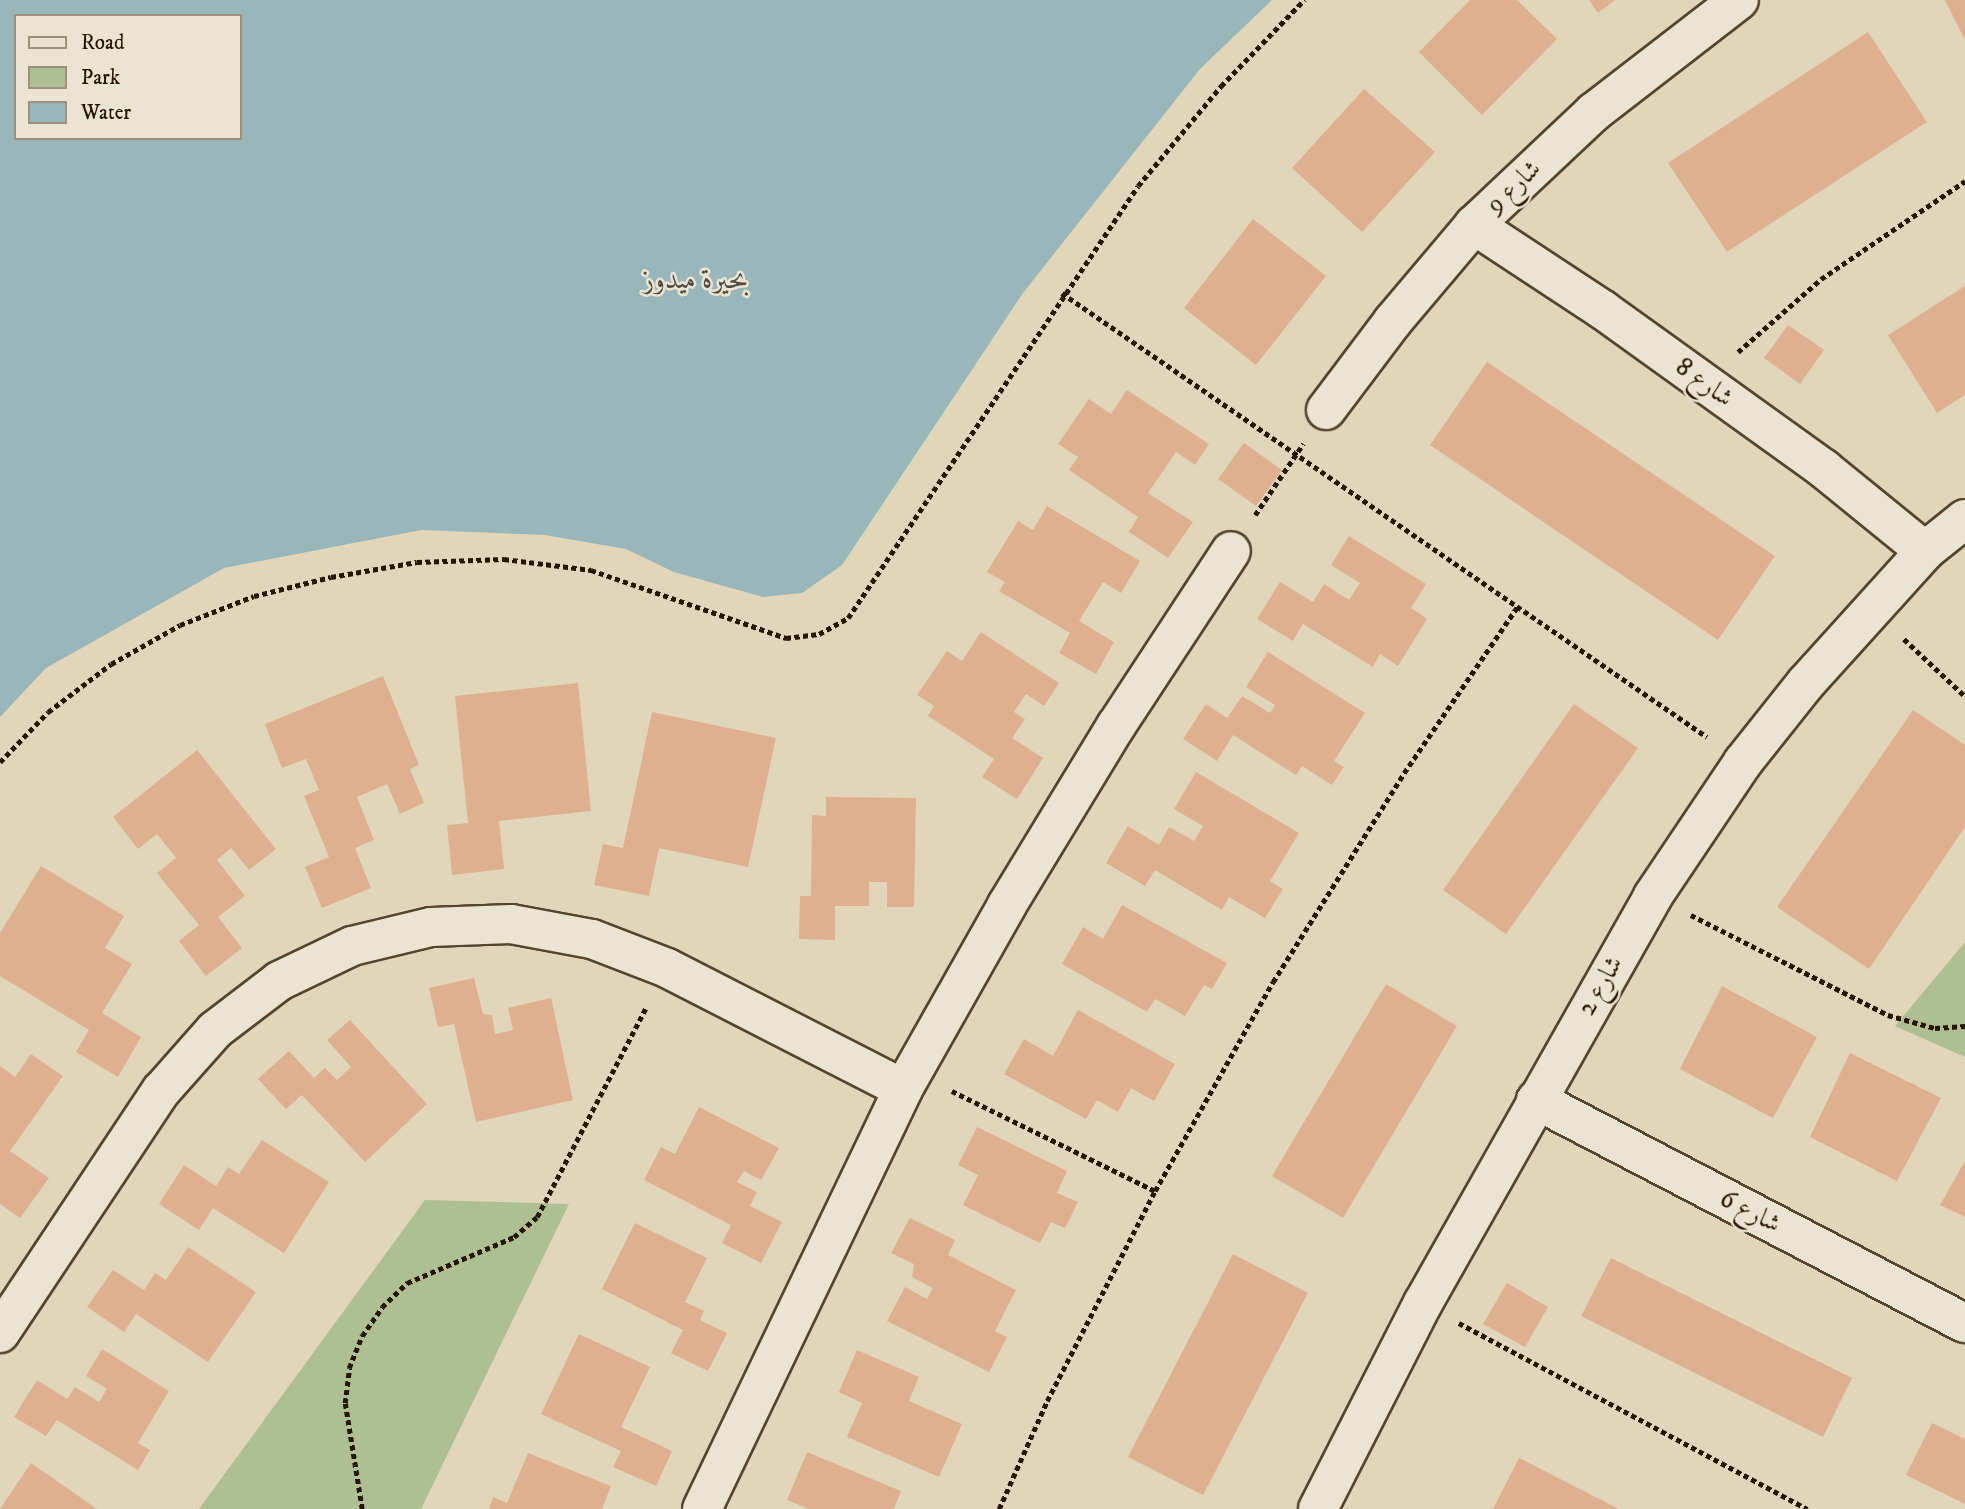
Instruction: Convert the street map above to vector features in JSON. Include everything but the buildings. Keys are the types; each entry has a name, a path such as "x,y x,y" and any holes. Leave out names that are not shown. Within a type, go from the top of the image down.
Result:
{"street":[{"name":"شارع 9","path":"1326,410 1392,321 1474,225 1594,112 1739,0"},
{"name":"شارع 8","path":"1474,225 1824,469 1925,551"},
{"name":"شارع 2","path":"1318,1509 1423,1303 1653,896 1743,762 1870,607 1925,551 1965,519"},
{"path":"702,1509 903,1088 1014,893 1231,551"},
{"path":"0,1333 161,1091 215,1030 279,981 352,946 431,927 512,924 592,939 667,968 903,1088"},
{"name":"شارع 6","path":"1536,1100 1965,1324"}],"path":[{"path":"0,762 48,712 111,664 180,625 254,596 417,562 504,559 591,570 754,630 786,638 819,634 848,618 869,593 1062,293 1138,186 1221,86 1304,0"},
{"path":"1704,383 1821,279 1965,181"},
{"path":"1062,293 1743,762"},
{"path":"1231,551 1326,410"},
{"path":"999,1509 1046,1401 1155,1191 1273,982 1404,773 1518,606"},
{"path":"1870,607 1965,695"},
{"path":"1653,896 1888,1015 1935,1028 1965,1026"},
{"path":"362,1509 345,1403 349,1368 362,1336 382,1307 407,1283 514,1237 537,1217 667,968"},
{"path":"903,1088 963,1093 1155,1191"},
{"path":"1423,1303 1808,1509"}],"green space":[{"path":"1965,942 1965,1057 1895,1026"},
{"path":"425,1200 569,1204 421,1509 199,1509"}],"water":[{"name":"بحيرة ميدوز","path":"0,0 1272,0 1200,69 1023,293 842,565 802,593 763,597 674,572 626,549 545,535 421,530 224,568 46,668 0,717"}]}
